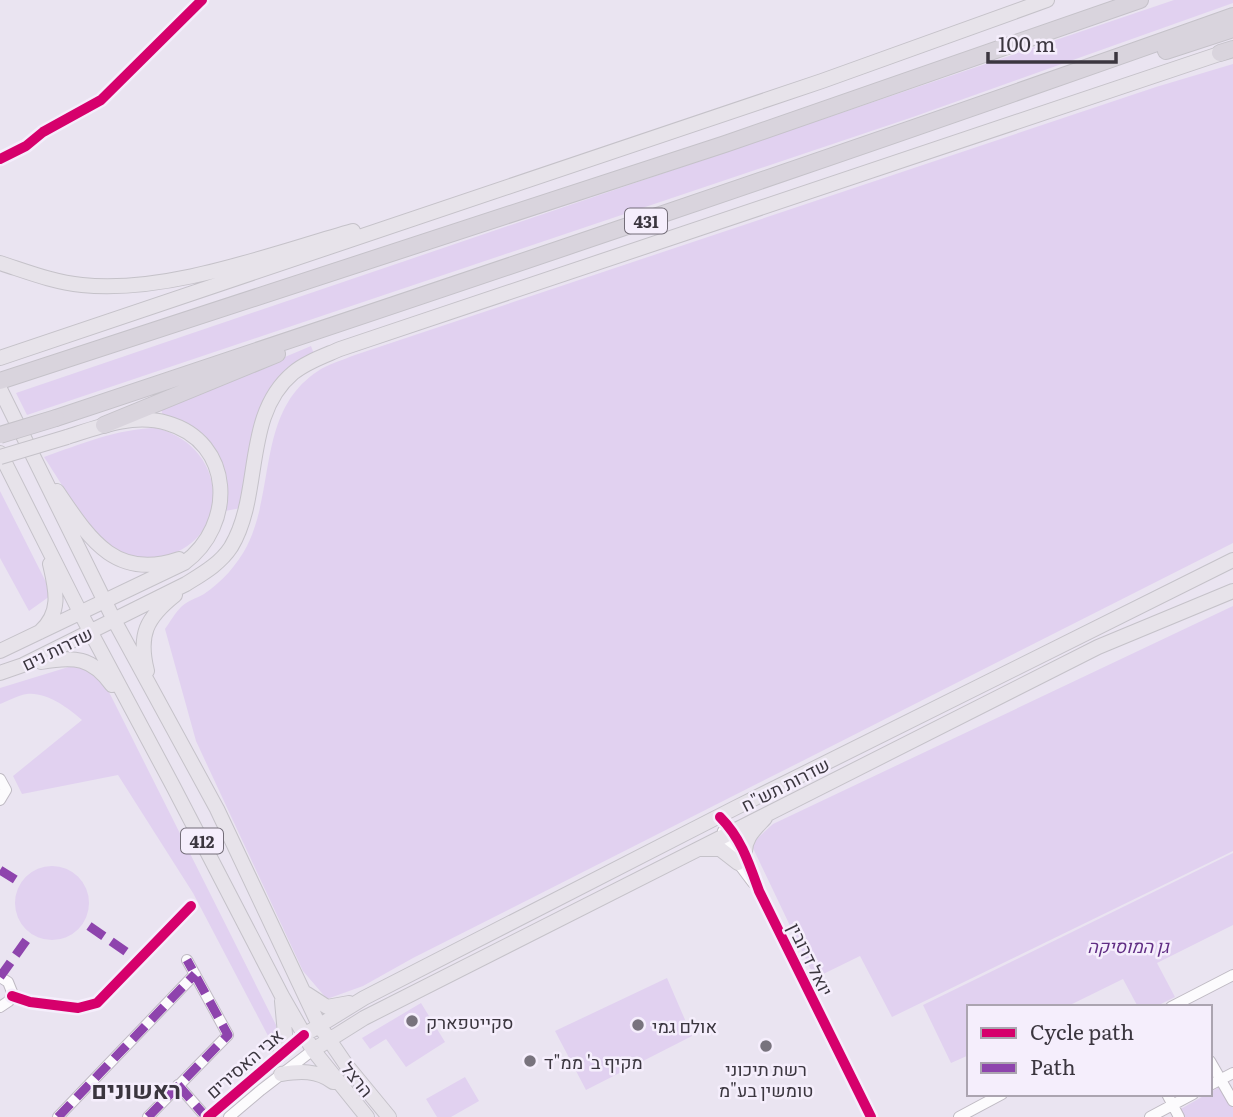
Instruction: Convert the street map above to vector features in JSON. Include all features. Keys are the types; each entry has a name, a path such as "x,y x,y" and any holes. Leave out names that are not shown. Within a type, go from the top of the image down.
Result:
{"highway":[{"path":"985,54 1115,0"},
{"path":"0,381 712,149 1140,0"},
{"name":"431","path":"0,435 384,309 933,122 1233,16"},
{"path":"933,122 1233,29"},
{"path":"104,425 384,309"}],"main road":[{"path":"0,358 822,81 1048,0"},
{"path":"160,705 147,670 142,638 152,618 164,604 222,558 237,533 246,504 258,439 270,402 294,372 315,359 1229,50"},
{"path":"0,263 53,281 82,285 109,287 151,283 245,262 529,181"},
{"name":"412","path":"0,389 114,620 212,799 328,1039"},
{"path":"0,455 67,437 104,425 154,420 177,426 195,437 209,455 218,475 221,502 217,522 203,542 178,559 149,566 120,561 107,553 84,527 25,441"},
{"name":"412","path":"0,455 81,614 313,1050"},
{"name":"שדרות נים","path":"0,651 184,563 206,542 217,522"},
{"path":"34,637 52,617 57,598 48,555 38,526"},
{"name":"שדרות תש\"ח","path":"304,1035 364,999 1233,560"},
{"name":"שדרות נים","path":"0,673 23,666 199,576"},
{"name":"שדרות תש\"ח","path":"313,1050 363,1018 1098,647 1233,591"},
{"path":"23,666 67,659 95,665 146,736"},
{"path":"690,852 720,849 742,859 744,844 772,810"},
{"path":"303,990 327,1007 364,999"},
{"path":"280,1055 285,1034 282,996"},
{"path":"346,1066 341,1042 363,1018"},
{"name":"הרצל","path":"328,1039 346,1066 389,1117"},
{"name":"הרצל","path":"313,1050 367,1117"},
{"path":"281,1074 299,1071 324,1075 341,1087"}],"street":[{"path":"0,159 101,100 202,0"},
{"path":"0,779 6,790 0,800"},
{"name":"יואל דרובין","path":"720,817 871,1117"},
{"path":"12,996 30,1002 78,1008 97,1003 191,906"},
{"path":"148,1117 228,1035 187,960"},
{"path":"58,1117 195,974"},
{"path":"1178,1005 1233,975"},
{"path":"0,977 10,984 12,996 8,1003 0,1007"},
{"name":"אבי האסירים","path":"206,1117 304,1035"},
{"name":"אבי האסירים","path":"229,1117 313,1050"},
{"path":"1212,1063 1233,1101"},
{"path":"1212,1084 1233,1073"},
{"path":"176,1088 206,1117"},
{"path":"959,1117 999,1096"},
{"path":"1168,1096 1179,1117"},
{"path":"1150,1117 1189,1096"}],"green space":[{"path":"1174,0 1233,0 1233,3 913,117 27,415 16,393"},
{"path":"1233,64 1233,543 413,958 363,986 327,999 303,971 196,741 165,629 183,605 204,594 223,579 247,546 262,500 276,429 285,407 299,388 318,371 352,356 1156,87"},
{"path":"311,346 314,354 276,383 241,508 225,511 221,468 163,416 161,409"},
{"path":"156,428 183,440 201,457 211,478 213,500 208,522 195,540 174,553 135,558 116,551 96,533 44,457 113,434"},
{"path":"0,491 48,586 50,596 29,611 0,558"},
{"path":"1233,606 1233,851 892,1017 860,956 815,978 751,844 773,824"},
{"path":"75,665 89,668 108,690 276,1025 276,1051 193,893 118,775 22,794 13,776 82,720 57,702 35,694 0,704 0,688"},
{"name":"גן המוסיקה","path":"1233,853 1233,925 1157,963 1175,997 1159,1005 1137,1005 1123,979 1070,1005 967,1005 967,1056 951,1063 923,1005"},
{"path":"52,866 66,869 78,877 86,889 89,903 86,917 78,929 66,937 52,940 38,937 26,929 18,917 15,903 18,889 26,877 38,869"},
{"path":"667,978 692,1036 586,1090 555,1031"},
{"name":"סקייטפארק","path":"421,1003 445,1042 406,1067 386,1039 370,1049 362,1038"},
{"path":"465,1077 479,1101 451,1117 437,1117 426,1099"},
{"path":"1221,1086 1233,1108 1233,1117 1183,1117 1179,1110 1204,1096 1212,1096 1212,1091"}],"marked path":[{"path":"0,870 16,880"},
{"path":"89,926 138,960"},
{"path":"0,977 28,938"},
{"path":"148,1117 228,1035 187,960"},
{"path":"58,1117 195,974"},
{"path":"178,1085 206,1117"}],"cycle path":[{"path":"0,159 101,100 202,0"},
{"path":"720,817 734,833 744,851 759,891 871,1117"},
{"path":"12,996 30,1002 78,1008 97,1003 191,906"},
{"path":"208,1117 304,1035"}],"place":[{"name":"סקייטפארק","path":"412,1021"},
{"name":"אולם גמי","path":"638,1025"},
{"name":"רשת תיכוני טומשין בע\"מ","path":"766,1046"},
{"name":"מקיף ב' ממ\"ד","path":"530,1061"}],"district":[{"name":"ראשונים","path":"136,1088"}]}
